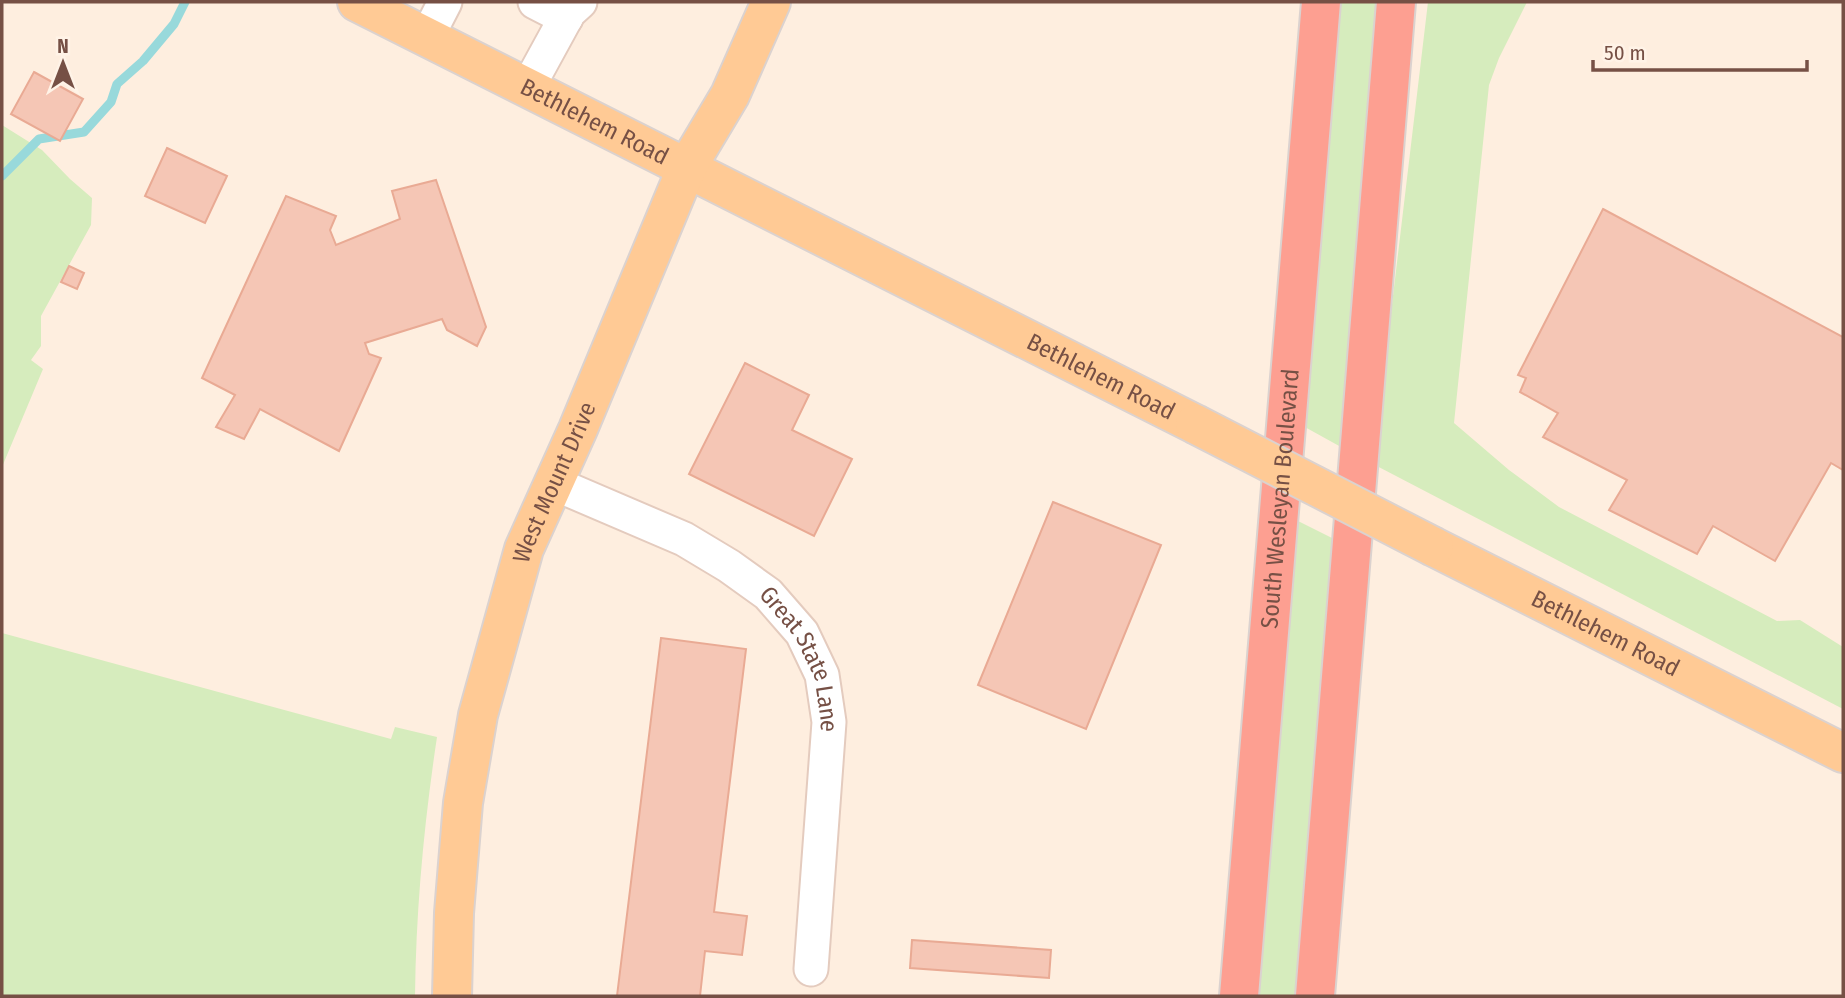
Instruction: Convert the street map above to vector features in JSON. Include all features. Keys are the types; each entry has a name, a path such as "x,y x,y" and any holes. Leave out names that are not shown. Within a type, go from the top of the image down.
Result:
{"highway":[{"name":"South Wesleyan Boulevard","path":"1239,996 1321,2"},
{"path":"1315,996 1396,2"}],"main road":[{"name":"Bethlehem Road","path":"357,2 1843,753"},
{"name":"West Mount Drive","path":"452,996 454,914 463,803 478,715 524,549 583,417 687,167 730,95 770,2"}],"street":[{"path":"427,37 446,2"},
{"path":"528,87 573,10 535,2"},
{"name":"Great State Lane","path":"553,483 684,539 729,566 768,594 802,633 822,676 829,722 811,969"}],"green space":[{"path":"1340,2 1377,2 1341,447 1303,426"},
{"path":"1428,2 1527,2 1499,58 1489,85 1454,423 1509,470 1559,507 1777,621 1800,620 1843,647 1843,709 1373,464"},
{"path":"2,125 42,150 92,198 91,225 41,316 41,346 31,360 43,369 2,467"},
{"path":"1296,520 1338,541 1296,996 1255,996"},
{"path":"2,633 391,739 395,727 437,737 422,866 415,996 2,996"}],"building":[{"path":"34,72 83,99 60,141 11,114"},
{"path":"167,148 227,176 205,223 145,196"},
{"path":"436,180 486,327 477,346 447,330 442,319 365,343 369,354 381,358 339,451 260,409 244,439 216,427 235,395 202,378 286,196 336,216 330,230 336,245 400,219 392,191"},
{"path":"1603,209 1843,337 1843,470 1831,463 1775,561 1713,526 1697,554 1609,510 1627,480 1543,437 1558,413 1520,392 1526,378 1518,375"},
{"path":"69,266 84,273 77,289 61,282"},
{"path":"745,363 809,395 792,430 852,459 814,536 689,474"},
{"path":"1053,502 1161,545 1086,729 978,685"},
{"path":"661,638 746,649 714,912 747,916 742,955 705,951 700,996 617,996"},
{"path":"912,940 1051,950 1049,978 910,968"}],"waterway":[{"path":"2,176 39,139 84,132 111,102 117,84 143,61 174,24 185,2"}]}
